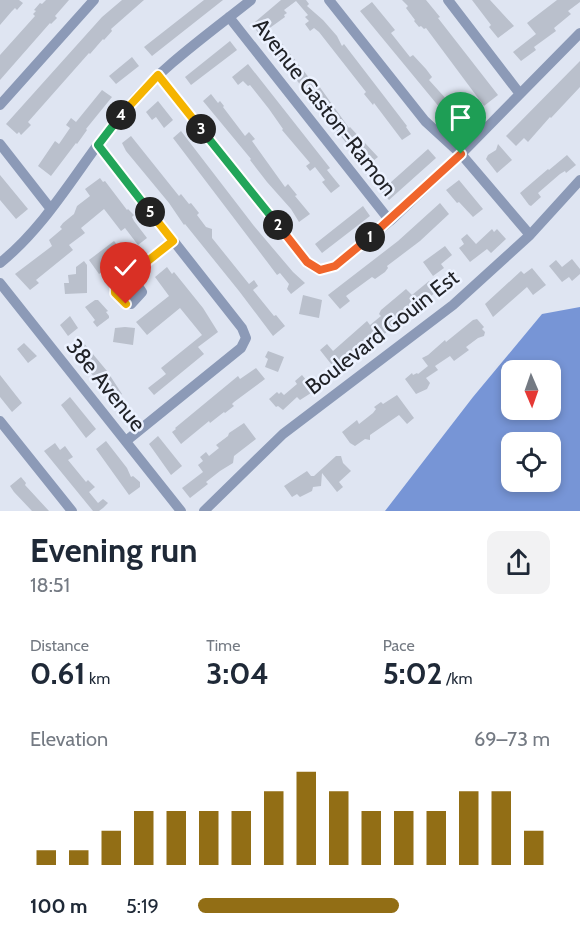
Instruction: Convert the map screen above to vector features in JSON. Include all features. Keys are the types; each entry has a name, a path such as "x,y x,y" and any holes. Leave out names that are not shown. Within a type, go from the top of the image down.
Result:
{"street":[{"path":"0,105 94,0"},
{"path":"0,263 26,240 125,110 158,75 251,0"},
{"path":"329,0 425,121 461,154 530,236"},
{"path":"447,0 520,94"},
{"name":"Avenue Gaston-Ramon","path":"229,17 390,221"},
{"path":"158,75 307,262 320,270 335,266 390,221 461,154 580,33"},
{"path":"0,144 50,208"},
{"path":"98,145 244,331 246,342 238,351 126,441"},
{"name":"Boulevard Gouin Est","path":"204,511 283,434 453,305 530,236 580,180"},
{"path":"130,274 173,241"},
{"name":"38e Avenue","path":"0,284 181,511"},
{"path":"0,421 72,511"}],"water":[{"path":"580,307 580,511 385,511 501,363 501,420 561,420 561,360 504,360 542,314"}],"building":[{"path":"0,0 19,0 23,3 17,10 15,8 0,25"},
{"path":"46,0 69,0 55,16 57,18 0,80 0,55 35,16 33,14 36,11 34,10"},
{"path":"122,0 144,0 111,29 112,31 104,40 89,53 28,122 31,125 21,135 19,132 17,134 6,124 102,17"},
{"path":"204,0 223,0 152,56 144,47"},
{"path":"281,0 306,0 309,4 307,6 337,36 342,46 344,44 411,134 402,140 374,103 373,105 364,94 366,92 319,32 314,28 310,31 305,24 309,21 305,17 308,15 296,1 284,10 287,13 285,17 260,35 253,26 255,22"},
{"path":"402,0 426,0 498,95 484,106 426,28 419,27 414,21 406,8 408,6"},
{"path":"472,0 490,0 514,26 498,38"},
{"path":"557,0 580,0 580,2 568,11 571,14 554,28 556,31 534,47 536,50 521,61 513,52 536,34 527,23"},
{"path":"372,2 395,30 391,33 410,57 413,55 426,69 432,77 429,80 448,101 440,108 360,11"},
{"path":"276,40 281,42 317,88 319,86 349,128 378,157 368,165 353,145 347,144 272,49 270,45"},
{"path":"230,41 237,50 191,85 185,77"},
{"path":"132,57 139,66 116,84 109,76"},
{"path":"580,61 580,87 528,142 524,138 516,146 506,136"},
{"path":"248,64 330,168 327,170 340,186 331,193 322,182 325,180 315,167 310,171 306,166 310,163 282,130 250,85 248,86 243,81 238,85 232,77"},
{"path":"102,90 112,97 51,176 38,166 55,141 59,144 70,128 66,125 71,118 76,122"},
{"path":"211,94 218,103 220,101 245,136 249,132 255,139 252,141 285,187 288,184 310,214 299,222 291,209 203,101"},
{"path":"158,101 173,120 164,128 156,117 152,120 146,112"},
{"path":"457,112 461,116 466,112 471,119 466,123 469,126 460,133 449,118"},
{"path":"181,131 254,226 305,283 291,294 287,289 289,284 280,273 277,275 173,138"},
{"path":"131,136 179,196 181,194 189,204 191,203 206,227 212,229 212,238 249,284 254,280 258,286 253,290 285,326 273,336 126,151 122,143"},
{"path":"498,144 512,160 497,173 486,159 496,150"},
{"path":"428,149 436,158 389,200 381,191"},
{"path":"567,155 576,165 566,173 565,171 560,174 538,193 541,197 531,206 529,205 520,193"},
{"path":"0,175 28,209 16,219 0,200"},
{"path":"100,178 134,215 132,217 134,221 147,238 138,245 125,228 121,231 104,209 81,228 85,233 69,245 73,250 36,280 39,283 30,290 15,274 52,246 49,240 62,229 60,227 74,214 77,206 90,196 85,189"},
{"path":"459,180 483,209 473,217 446,190"},
{"path":"440,203 449,214 420,241 387,266 385,272 375,279 372,277 346,296 350,301 340,309 328,295 398,241"},
{"path":"363,206 370,216 322,253 315,244"},
{"path":"492,229 494,232 497,229 506,239 491,253 487,249 470,262 459,248 464,244 461,239 467,234 476,244"},
{"path":"114,241 126,255 99,274 89,260"},
{"path":"445,246 452,255 441,264 444,268 433,276 423,262"},
{"path":"572,259 580,269 580,274 572,281 569,277 562,282 549,266 556,260 562,267"},
{"path":"84,261 87,265 87,293 65,294 64,283 69,283 68,275 76,274 76,267"},
{"path":"167,267 172,274 174,272 203,308 218,332 198,347 204,354 154,395 148,388 166,374 161,368 202,335 180,308 147,335 136,322 169,296 155,277"},
{"path":"532,268 546,285 533,295 527,287 493,317 485,304 521,271 524,274"},
{"path":"429,281 437,291 424,302 421,298 396,318 399,321 380,338 369,346 368,344 335,369 320,350 327,344 333,351 367,321 370,325 381,316 379,314 381,310 406,289 412,295"},
{"path":"303,295 322,300 319,318 299,314"},
{"path":"98,300 108,311 106,312 109,316 97,327 93,322 95,320 85,307"},
{"path":"70,316 78,328 68,336 60,325"},
{"path":"477,319 484,327 482,329 485,332 484,336 466,347 469,350 454,361 450,356 435,366 438,370 426,378 430,383 427,389 416,394 405,379 412,373 413,375 418,374 428,366 422,358"},
{"path":"115,328 135,328 133,345 113,342"},
{"path":"82,341 107,371 122,394 113,401 72,349"},
{"path":"24,343 37,356 28,363 17,349"},
{"path":"268,351 284,357 278,372 265,367 268,359 265,357"},
{"path":"256,368 265,379 234,402 232,404 234,406 225,413 210,423 209,421 181,444 172,432 175,428 238,376 240,379"},
{"path":"0,375 22,403 12,412 0,397"},
{"path":"302,375 311,386 311,393 300,400 297,397 283,410 276,407 269,399 277,392 284,395 297,384 295,381"},
{"path":"397,395 414,418 407,424 399,415 370,435 370,440 365,439 355,446 350,443 342,432 357,420 359,424 373,413 376,409 374,407 381,402 383,404"},
{"path":"70,397 96,429 86,438 61,405"},
{"path":"244,423 256,439 234,456 233,463 206,482 208,484 190,498 182,488 203,472 198,465 203,461 200,457 206,452 209,456 219,448 216,445"},
{"path":"158,436 182,466 171,475 149,444"},
{"path":"106,441 127,468 131,477 133,476 140,482 140,487 129,495 96,449"},
{"path":"55,443 60,450 65,446 73,457 68,460 86,482 88,480 95,487 89,492 98,503 103,499 108,503 99,511 93,511 44,451"},
{"path":"336,456 341,456 343,463 351,471 339,482 343,487 337,492 322,473 321,486 313,487 312,491 300,497 297,494 292,497 284,486 307,471 314,476"},
{"path":"21,477 25,485 49,511 32,511 14,492 10,486"}],"route":[{"path":"126,304 115,293 115,287 173,241 98,145 125,110 158,75 307,262 320,270 335,266 390,221 461,154"}]}
